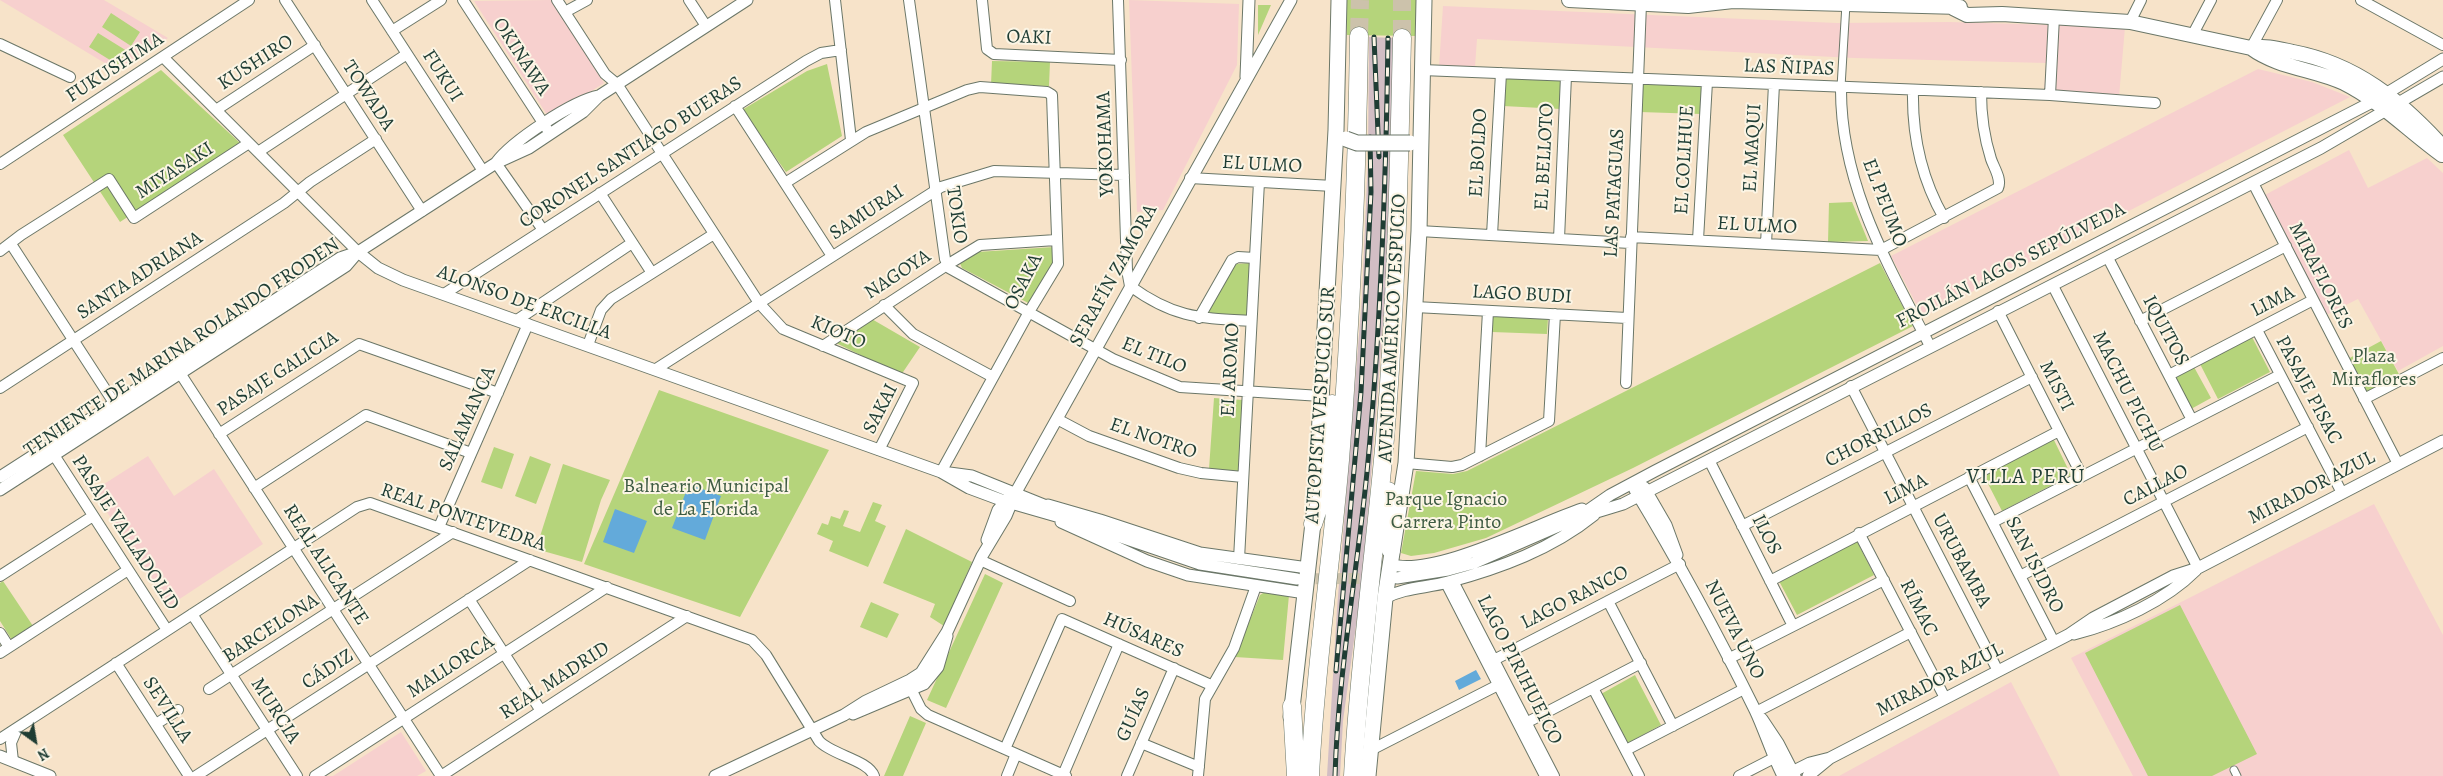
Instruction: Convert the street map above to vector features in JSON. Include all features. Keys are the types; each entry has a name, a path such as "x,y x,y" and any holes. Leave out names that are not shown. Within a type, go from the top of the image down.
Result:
{"highway":[{"name":"AUTOPISTA VESPUCIO SUR","path":"1310,776 1316,691 1337,497 1350,323 1359,36"},
{"path":"1353,776 1357,715 1385,438 1396,268 1402,38"},
{"path":"1313,524 1322,496 1336,373 1350,323"},
{"path":"1385,438 1393,564"},
{"path":"1292,706 1296,776"}],"main road":[{"path":"1288,776 1292,706 1305,593 1302,574 1313,524 1333,186 1341,135 1340,0"},
{"name":"AVENIDA AMÉRICO VESPUCIO","path":"1368,776 1385,598 1393,564 1406,463 1419,231 1424,0"},
{"path":"1569,0 1688,6 1732,0 1846,4 1953,4 1985,8 2002,14 2130,22 2193,34 2251,48 2275,48 2329,61 2359,74 2387,94 2392,108 2443,156"},
{"path":"2251,48 2272,60 2344,83 2374,101 2392,108 2443,146"},
{"path":"1341,135 1357,143 1410,143 1422,133"}],"street":[{"name":"FUKUSHIMA","path":"0,164 249,0"},
{"name":"TOWADA","path":"285,0 422,211"},
{"name":"FUKUI","path":"372,0 483,172"},
{"path":"392,31 441,0"},
{"name":"OKINAWA","path":"464,0 547,129"},
{"name":"KIOTO","path":"558,0 605,74 616,84 662,153 759,303 783,329 913,383"},
{"path":"565,12 587,0"},
{"path":"689,0 706,26"},
{"name":"TENIENTE DE MARINA ROLANDO FRODEN","path":"0,490 54,456 117,408 340,258 358,252 483,172 496,163 508,149 547,129 577,103 599,96 747,0"},
{"path":"835,0 851,140"},
{"name":"TOKIO","path":"909,0 946,265 1096,349"},
{"name":"OAKI","path":"982,0 987,49 994,54 1121,60"},
{"name":"YOKOHAMA","path":"1118,0 1127,270 1130,286"},
{"name":"SERAFÍN ZAMORA","path":"1246,79 1248,0"},
{"name":"SERAFÍN ZAMORA","path":"718,775 812,730 844,716 868,709 910,686 924,684 935,671 944,651 947,632 981,558 993,540 1010,499 1057,419 1291,0"},
{"path":"2130,22 2141,0"},
{"path":"2193,34 2211,0"},
{"path":"2251,48 2276,0"},
{"path":"2361,0 2443,44"},
{"name":"LAS PATAGUAS","path":"1626,383 1627,318 1641,4"},
{"name":"EL PEUMO","path":"1846,4 1841,87 1842,123 1848,161 1862,207 1881,250 1930,346"},
{"path":"2050,95 2054,17"},
{"path":"0,44 70,77"},
{"name":"KUSHIRO","path":"216,110 315,45"},
{"name":"CORONEL SANTIAGO BUERAS","path":"444,294 811,58 841,50"},
{"path":"258,152 407,54"},
{"name":"ALONSO DE ERCILLA","path":"163,57 358,252 386,272 942,472 965,474 1010,499 1045,509 1100,520 1200,553 1238,559 1302,574"},
{"name":"FROILÁN LAGOS SEPÚLVEDA","path":"1393,564 1431,574 1474,563 1598,508 1636,482 1749,422 2374,101 2443,58"},
{"name":"LAS ÑIPAS","path":"1422,70 2050,95 2155,103"},
{"name":"EL BOLDO","path":"1492,235 1501,74"},
{"name":"EL BELLOTO","path":"1559,239 1566,76"},
{"name":"FROILÁN LAGOS SEPÚLVEDA","path":"1393,564 1403,568 1472,552 1643,494 1998,311 2108,258 2253,183 2392,108 2443,77"},
{"name":"EL COLIHUE","path":"1698,240 1707,82"},
{"name":"EL MAQUI","path":"1766,244 1774,84"},
{"name":"OSAKA","path":"923,107 976,88 1047,92 1052,94 1053,100 1058,264 1029,312 942,472"},
{"path":"1913,90 1913,126 1920,162 1930,190 1944,218"},
{"path":"1881,250 1996,191 2000,185 1986,140 1981,92"},
{"path":"735,106 832,256"},
{"path":"785,183 851,140 923,107"},
{"name":"SANTA ADRIANA","path":"0,388 376,139"},
{"name":"MIYASAKI","path":"11,244 21,235 109,179 134,218 249,143"},
{"path":"496,163 543,230"},
{"name":"SAMURAI","path":"656,369 935,190 994,171 1124,175"},
{"name":"EL ULMO","path":"1190,178 1333,186"},
{"name":"EL AROMO","path":"1238,559 1259,182"},
{"name":"MIRAFLORES","path":"2253,183 2398,464"},
{"path":"600,193 652,273"},
{"path":"2144,219 2151,225 2152,235"},
{"name":"EL ULMO","path":"1419,231 1559,239 1698,240 1881,250"},
{"path":"588,345 599,314 607,302 714,234"},
{"name":"NAGOYA","path":"822,346 946,265 980,246 1056,240"},
{"path":"522,322 632,243"},
{"path":"0,251 11,244 117,408"},
{"path":"2140,321 2286,246"},
{"name":"TENIENTE DE MARINA ROLANDO FRODEN","path":"0,477 180,373 346,266 358,252"},
{"path":"1199,318 1232,260 1238,257 1255,258"},
{"name":"IQUITOS","path":"2108,258 2192,420"},
{"path":"2055,266 2056,284"},
{"name":"MACHU PICHU","path":"2056,284 2136,448 2198,568"},
{"path":"1130,286 1165,307 1199,318 1251,321"},
{"name":"LIMA","path":"2169,375 2313,300"},
{"path":"884,305 913,334 994,377"},
{"name":"LAGO BUDI","path":"1415,307 1627,318"},
{"path":"1480,456 1488,311"},
{"name":"MISTI","path":"1998,311 2082,476"},
{"path":"1406,463 1455,467 1549,421 1555,314"},
{"name":"SALAMANCA","path":"439,527 498,393 522,322"},
{"name":"PASAJE PISAC","path":"2257,330 2342,493"},
{"name":"PASAJE GALICIA","path":"220,434 359,344 498,393"},
{"name":"EL TILO","path":"1096,349 1127,366 1180,387 1321,396"},
{"path":"2364,399 2443,358"},
{"name":"REAL ALICANTE","path":"180,373 441,776"},
{"path":"1992,522 2280,375"},
{"name":"CHORRILLOS","path":"1742,526 2032,377"},
{"name":"SAKAI","path":"879,450 913,383"},
{"name":"URUBAMBA","path":"1851,386 1998,671"},
{"path":"254,488 366,415 472,453"},
{"name":"EL NOTRO","path":"1057,419 1081,432 1186,470 1243,477"},
{"path":"1749,422 1756,436"},
{"name":"CALLAO","path":"2020,576 2308,427"},
{"name":"LIMA","path":"1770,581 1859,533 2059,431"},
{"name":"MIRADOR AZUL","path":"1808,776 1830,758 2068,635 2093,618 2173,576 2198,568 2443,441"},
{"name":"PASAJE VALLADOLID","path":"54,456 167,630"},
{"name":"ILOS","path":"1709,460 1793,626"},
{"name":"SAN ISIDRO","path":"1969,477 2054,642"},
{"name":"NUEVA UNO","path":"1636,482 1756,712 1774,758 1789,775"},
{"name":"REAL PONTEVEDRA","path":"0,739 293,548 366,503 374,504 746,637 757,644 823,746 866,767 874,776"},
{"name":"FROILÁN LAGOS SEPÚLVEDA","path":"1385,598 1397,592 1449,582 1510,563 1578,528 1598,508"},
{"name":"ALONSO DE ERCILLA","path":"1045,509 1077,522 1200,564 1302,574"},
{"name":"ALONSO DE ERCILLA","path":"1045,509 1147,561 1196,577 1305,593"},
{"path":"0,576 93,516"},
{"name":"BARCELONA","path":"209,689 453,532"},
{"name":"RÍMAC","path":"1859,533 1945,698"},
{"path":"981,558 1070,601"},
{"name":"CÁDIZ","path":"196,776 530,560"},
{"name":"LAGO RANCO","path":"1490,661 1680,564"},
{"path":"0,653 128,570"},
{"path":"1728,659 1884,580"},
{"name":"LAGO PIRIHUEICO","path":"1449,582 1523,724 1554,776"},
{"path":"1141,743 1199,772 1204,705 1211,685 1234,648 1256,586"},
{"name":"MALLORCA","path":"315,776 607,587"},
{"path":"469,599 541,711"},
{"path":"1608,601 1673,726"},
{"name":"MURCIA","path":"192,614 297,776"},
{"name":"REAL MADRID","path":"441,776 687,616"},
{"name":"HÚSARES","path":"1004,749 1062,619 1211,685"},
{"path":"1756,712 1911,632"},
{"path":"0,633 9,647"},
{"path":"910,686 921,709 928,715 1065,775 1119,644"},
{"name":"SEVILLA","path":"116,663 189,776"},
{"path":"1523,724 1641,663"},
{"name":"GUÍAS","path":"1127,776 1174,668"},
{"path":"1369,751 1502,683"},
{"path":"1593,688 1639,776"},
{"path":"1626,750 1744,689"},
{"path":"156,724 178,710"},
{"name":"NUEVA UNO","path":"1756,712 1773,734 1789,775"},
{"name":"LAGO PIRIHUEICO","path":"1523,724 1545,776"},
{"path":"13,761 11,743 18,727"},
{"path":"1007,776 1016,754"},
{"path":"0,756 50,776"},
{"path":"1739,776 1774,758"},
{"name":"MIRADOR AZUL","path":"1789,775 1810,763 1830,758"}],"shaded area":[{"path":"0,0 104,0 168,38 118,71"},
{"path":"551,0 604,83 549,118 474,1"},
{"path":"1129,0 1239,4 1237,65 1163,210 1137,212"},
{"path":"1443,6 1837,23 1949,22 2125,27 2119,97 2044,90 2046,63 1854,58 1477,39 1475,67 1439,67"},
{"path":"1369,37 1394,38 1385,297 1361,589 1343,721 1340,776 1327,776 1337,609 1362,297 1368,157"},
{"path":"2258,69 2312,82 2350,97 1923,317 1891,256"},
{"path":"2349,150 2368,188 2427,158 2443,173 2443,346 2398,371 2358,299 2324,316 2263,196"},
{"path":"148,456 174,496 214,469 263,544 169,606 93,491"},
{"path":"2374,504 2443,635 2443,776 2133,776 2071,658"},
{"path":"2011,682 2060,776 1839,776"},
{"path":"401,732 426,771 417,776 333,776"}],"green space":[{"path":"1347,0 1417,0 1416,36 1347,35"},
{"path":"1258,5 1271,5 1258,35"},
{"path":"111,13 140,32 131,46 102,27"},
{"path":"98,33 127,51 118,65 89,47"},
{"path":"992,61 1050,62 1049,86 991,85"},
{"path":"827,64 842,136 786,172 742,110 807,71"},
{"path":"161,70 240,143 120,222 63,135"},
{"path":"1505,78 1563,79 1561,109 1503,106"},
{"path":"1642,82 1701,85 1704,88 1701,114 1640,112"},
{"path":"1852,202 1868,241 1828,242 1829,203"},
{"path":"1054,247 1054,262 1032,305 962,268 959,261 977,252"},
{"path":"1251,263 1247,319 1204,313 1236,264"},
{"name":"Parque Ignacio Carrera Pinto","path":"1880,263 1913,326 1633,468 1486,538 1434,553 1411,556 1401,553 1416,471 1453,474 1467,471"},
{"path":"1492,316 1548,318 1547,334 1492,332"},
{"path":"870,318 920,347 901,375 832,341"},
{"path":"2252,337 2270,372 2218,399 2200,364"},
{"name":"Plaza Miraflores","path":"2381,341 2401,378 2365,397 2346,360"},
{"path":"2194,367 2211,398 2191,409 2174,378"},
{"name":"Balneario Municipal de La Florida","path":"659,390 829,450 740,617 584,564"},
{"path":"1214,398 1243,400 1238,471 1209,469"},
{"path":"2053,438 2071,475 2002,511 1983,474"},
{"path":"494,447 514,454 502,489 481,482"},
{"path":"530,456 551,464 536,504 515,496"},
{"path":"563,464 610,480 601,500 582,562 536,549"},
{"path":"873,502 882,505 875,521 886,526 868,567 829,551 833,541 817,534 822,523 828,525 831,516 840,519 844,510 849,511 843,526 860,532"},
{"path":"906,529 972,562 944,626 930,617 935,604 883,583"},
{"path":"1857,541 1874,575 1797,615 1779,581"},
{"path":"985,574 1003,583 946,708 927,700"},
{"path":"3,581 33,626 12,640 0,621 0,583"},
{"path":"1265,592 1289,595 1283,660 1235,657 1260,595"},
{"path":"871,602 899,614 887,638 860,627"},
{"path":"2180,605 2257,754 2212,776 2148,776 2085,653"},
{"path":"1635,675 1661,725 1628,743 1601,694"},
{"path":"910,716 926,723 903,776 884,776"}],"water":[{"path":"689,484 721,496 705,540 672,528"},
{"path":"615,509 647,521 634,553 603,542"},
{"path":"1476,670 1481,679 1459,690 1455,681"}],"tunnel":[{"path":"1359,36 1360,0"},
{"path":"1402,0 1402,38"},
{"path":"1299,579 1396,578"}],"railway":[{"path":"1374,37 1379,157"},
{"path":"1335,776 1340,700 1363,510 1376,363 1386,147 1388,38"},
{"path":"1336,671 1361,392 1371,192 1370,137"}],"district":[{"name":"VILLA PERÚ","path":"2026,478"}]}
